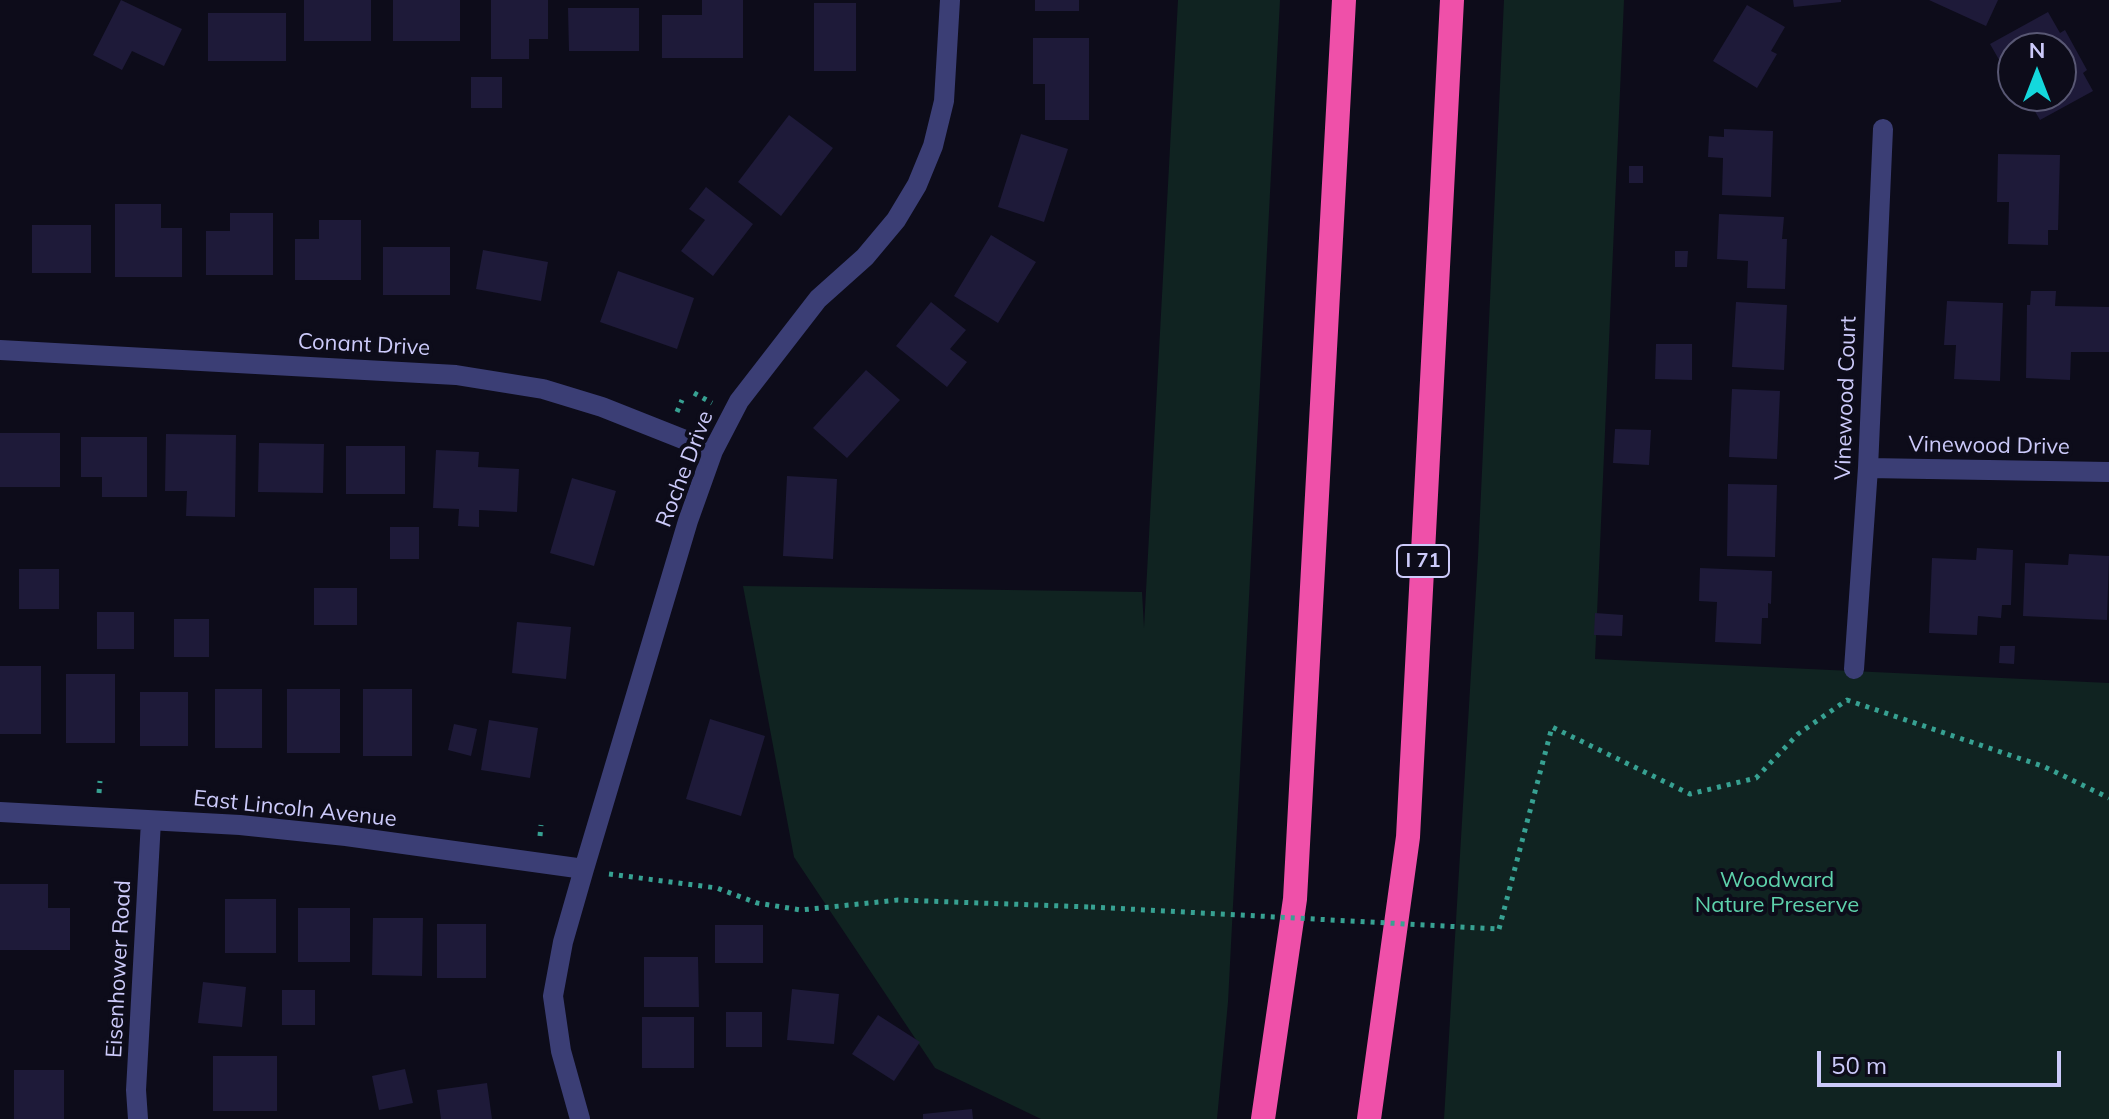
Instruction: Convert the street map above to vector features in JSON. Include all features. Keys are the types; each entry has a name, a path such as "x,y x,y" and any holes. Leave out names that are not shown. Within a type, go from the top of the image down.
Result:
{"highway":[{"path":"1263,1119 1295,899 1344,0"},
{"name":"I 71","path":"1369,1119 1408,837 1452,0"}],"street":[{"name":"Roche Drive","path":"580,1119 561,1051 553,996 563,942 688,521 713,451 739,401 818,299 865,257 896,220 917,185 933,146 944,101 950,0"},
{"name":"Vinewood Court","path":"1854,669 1868,468 1883,129"},
{"name":"Conant Drive","path":"0,350 456,375 543,389 602,407 713,451"},
{"name":"Vinewood Drive","path":"1868,468 2109,472"},
{"name":"East Lincoln Avenue","path":"0,812 240,825 346,836 584,869"},
{"name":"Eisenhower Road","path":"138,1119 136,1090 151,821"}],"path":[{"path":"694,393 713,404"},
{"path":"584,869 717,888 757,903 801,910 898,900 1499,929 1552,727 1690,794 1756,778 1798,734 1847,700 2045,767 2109,798"},
{"path":"99,794 100,781"},
{"path":"540,837 541,825"}],"green space":[{"path":"1178,0 1280,0 1228,1002 1217,1119 1041,1119 935,1068 794,857 743,586 1142,592 1144,628"},
{"name":"Woodward Nature Preserve","path":"1504,0 1624,0 1595,659 2109,683 2109,1119 1444,1119 1478,557"}],"building":[{"path":"121,0 182,29 164,66 132,51 122,70 93,55"},
{"path":"304,0 371,0 371,41 304,41"},
{"path":"393,0 460,0 460,41 393,41"},
{"path":"491,0 548,0 548,39 529,39 529,59 491,59"},
{"path":"702,0 743,0 743,58 662,58 662,15 702,15"},
{"path":"1035,0 1079,0 1079,11 1035,11"},
{"path":"1793,0 1841,0 1841,2 1794,7"},
{"path":"1929,0 1998,0 1986,26"},
{"path":"814,3 856,3 856,71 814,71"},
{"path":"1747,5 1785,27 1771,51 1777,54 1757,88 1713,61"},
{"path":"568,8 639,8 639,51 569,51"},
{"path":"2048,12 2059,32 2012,32"},
{"path":"208,13 286,13 286,61 208,61"},
{"path":"1033,38 1089,38 1089,120 1045,120 1045,84 1033,84"},
{"path":"1997,40 1997,56 1990,44"},
{"path":"2077,52 2087,70 2083,73 2093,91 2077,100"},
{"path":"471,77 502,77 502,108 471,108"},
{"path":"2035,112 2055,112 2040,120"},
{"path":"789,115 833,148 781,216 738,182"},
{"path":"1724,129 1773,131 1771,197 1722,195 1723,158 1708,157 1709,136 1724,137"},
{"path":"1021,134 1068,149 1044,222 998,207"},
{"path":"1998,154 2060,155 2058,230 2048,230 2048,245 2008,244 2009,202 1997,202"},
{"path":"1629,166 1643,166 1643,183 1629,183"},
{"path":"706,187 753,224 713,276 681,251 705,220 689,209"},
{"path":"115,204 161,204 161,228 182,228 182,277 115,277"},
{"path":"230,213 273,213 273,275 206,275 206,231 230,231"},
{"path":"1719,214 1784,217 1782,239 1787,239 1785,289 1747,288 1748,261 1717,259"},
{"path":"319,220 361,220 361,280 295,280 295,239 319,239"},
{"path":"32,225 91,225 91,273 32,273"},
{"path":"991,235 1036,262 998,323 954,296"},
{"path":"383,247 450,247 450,295 383,295"},
{"path":"483,250 548,262 541,301 476,289"},
{"path":"1675,251 1688,251 1687,267 1675,267"},
{"path":"618,271 694,298 677,349 600,322"},
{"path":"2031,291 2056,291 2055,306 2109,307 2109,352 2071,352 2070,380 2026,378 2027,305 2030,305"},
{"path":"1947,301 2003,303 2000,381 1954,379 1956,345 1944,345"},
{"path":"931,302 966,330 950,349 967,362 947,387 896,346"},
{"path":"1736,302 1787,305 1784,370 1732,367"},
{"path":"1656,344 1692,344 1692,380 1655,379"},
{"path":"866,370 900,400 847,458 813,428"},
{"path":"1732,389 1780,391 1777,459 1729,457"},
{"path":"1615,429 1651,430 1649,465 1613,463"},
{"path":"0,433 60,433 60,487 0,487"},
{"path":"166,434 236,435 235,517 186,516 187,491 165,491"},
{"path":"81,437 147,437 147,497 102,497 102,477 81,477"},
{"path":"259,443 324,444 323,493 258,492"},
{"path":"346,446 405,446 405,494 346,494"},
{"path":"436,450 479,452 478,467 519,469 517,512 479,510 479,527 458,526 459,509 433,508"},
{"path":"787,476 837,479 833,559 783,556"},
{"path":"572,478 616,491 594,566 550,553"},
{"path":"1728,484 1777,485 1775,557 1727,556"},
{"path":"390,527 419,527 419,559 390,559"},
{"path":"1977,548 2013,550 2011,605 2002,605 2001,618 1978,616 1977,635 1929,633 1932,558 1976,560"},
{"path":"2069,554 2109,556 2107,620 2023,616 2025,563 2068,565"},
{"path":"1700,568 1772,571 1771,604 1768,603 1768,618 1762,618 1761,644 1715,642 1717,602 1699,601"},
{"path":"19,569 59,569 59,609 19,609"},
{"path":"314,588 357,588 357,625 314,625"},
{"path":"97,612 134,612 134,649 97,649"},
{"path":"1595,613 1623,615 1622,636 1594,635"},
{"path":"174,619 209,619 209,657 174,657"},
{"path":"517,622 571,627 566,679 512,673"},
{"path":"2000,646 2015,646 2014,664 1999,663"},
{"path":"0,666 41,666 41,734 0,734"},
{"path":"66,674 115,674 115,743 66,743"},
{"path":"215,689 262,689 262,748 215,748"},
{"path":"287,689 340,689 340,753 287,753"},
{"path":"363,689 412,689 412,756 363,756"},
{"path":"140,692 188,692 188,746 140,746"},
{"path":"710,719 765,736 741,816 686,799"},
{"path":"489,720 538,728 530,778 481,770"},
{"path":"454,724 477,729 471,756 448,750"},
{"path":"0,884 48,884 48,908 70,908 70,950 0,950"},
{"path":"225,899 276,899 276,953 225,953"},
{"path":"298,908 350,908 350,962 298,962"},
{"path":"373,918 423,918 422,976 372,975"},
{"path":"437,924 486,924 486,978 437,978"},
{"path":"715,925 763,925 763,963 715,963"},
{"path":"644,957 698,957 699,1007 644,1007"},
{"path":"203,982 246,987 242,1027 198,1023"},
{"path":"792,989 839,994 834,1044 787,1040"},
{"path":"282,990 315,990 315,1025 282,1025"},
{"path":"726,1012 762,1012 762,1047 726,1047"},
{"path":"878,1015 920,1042 894,1081 852,1054"},
{"path":"642,1017 694,1017 694,1068 642,1068"},
{"path":"213,1056 277,1056 277,1111 213,1111"},
{"path":"405,1069 413,1103 379,1110 372,1076"},
{"path":"14,1070 64,1070 64,1119 14,1119"},
{"path":"487,1083 492,1119 441,1119 437,1090"},
{"path":"972,1109 973,1119 923,1119 923,1114"}]}
